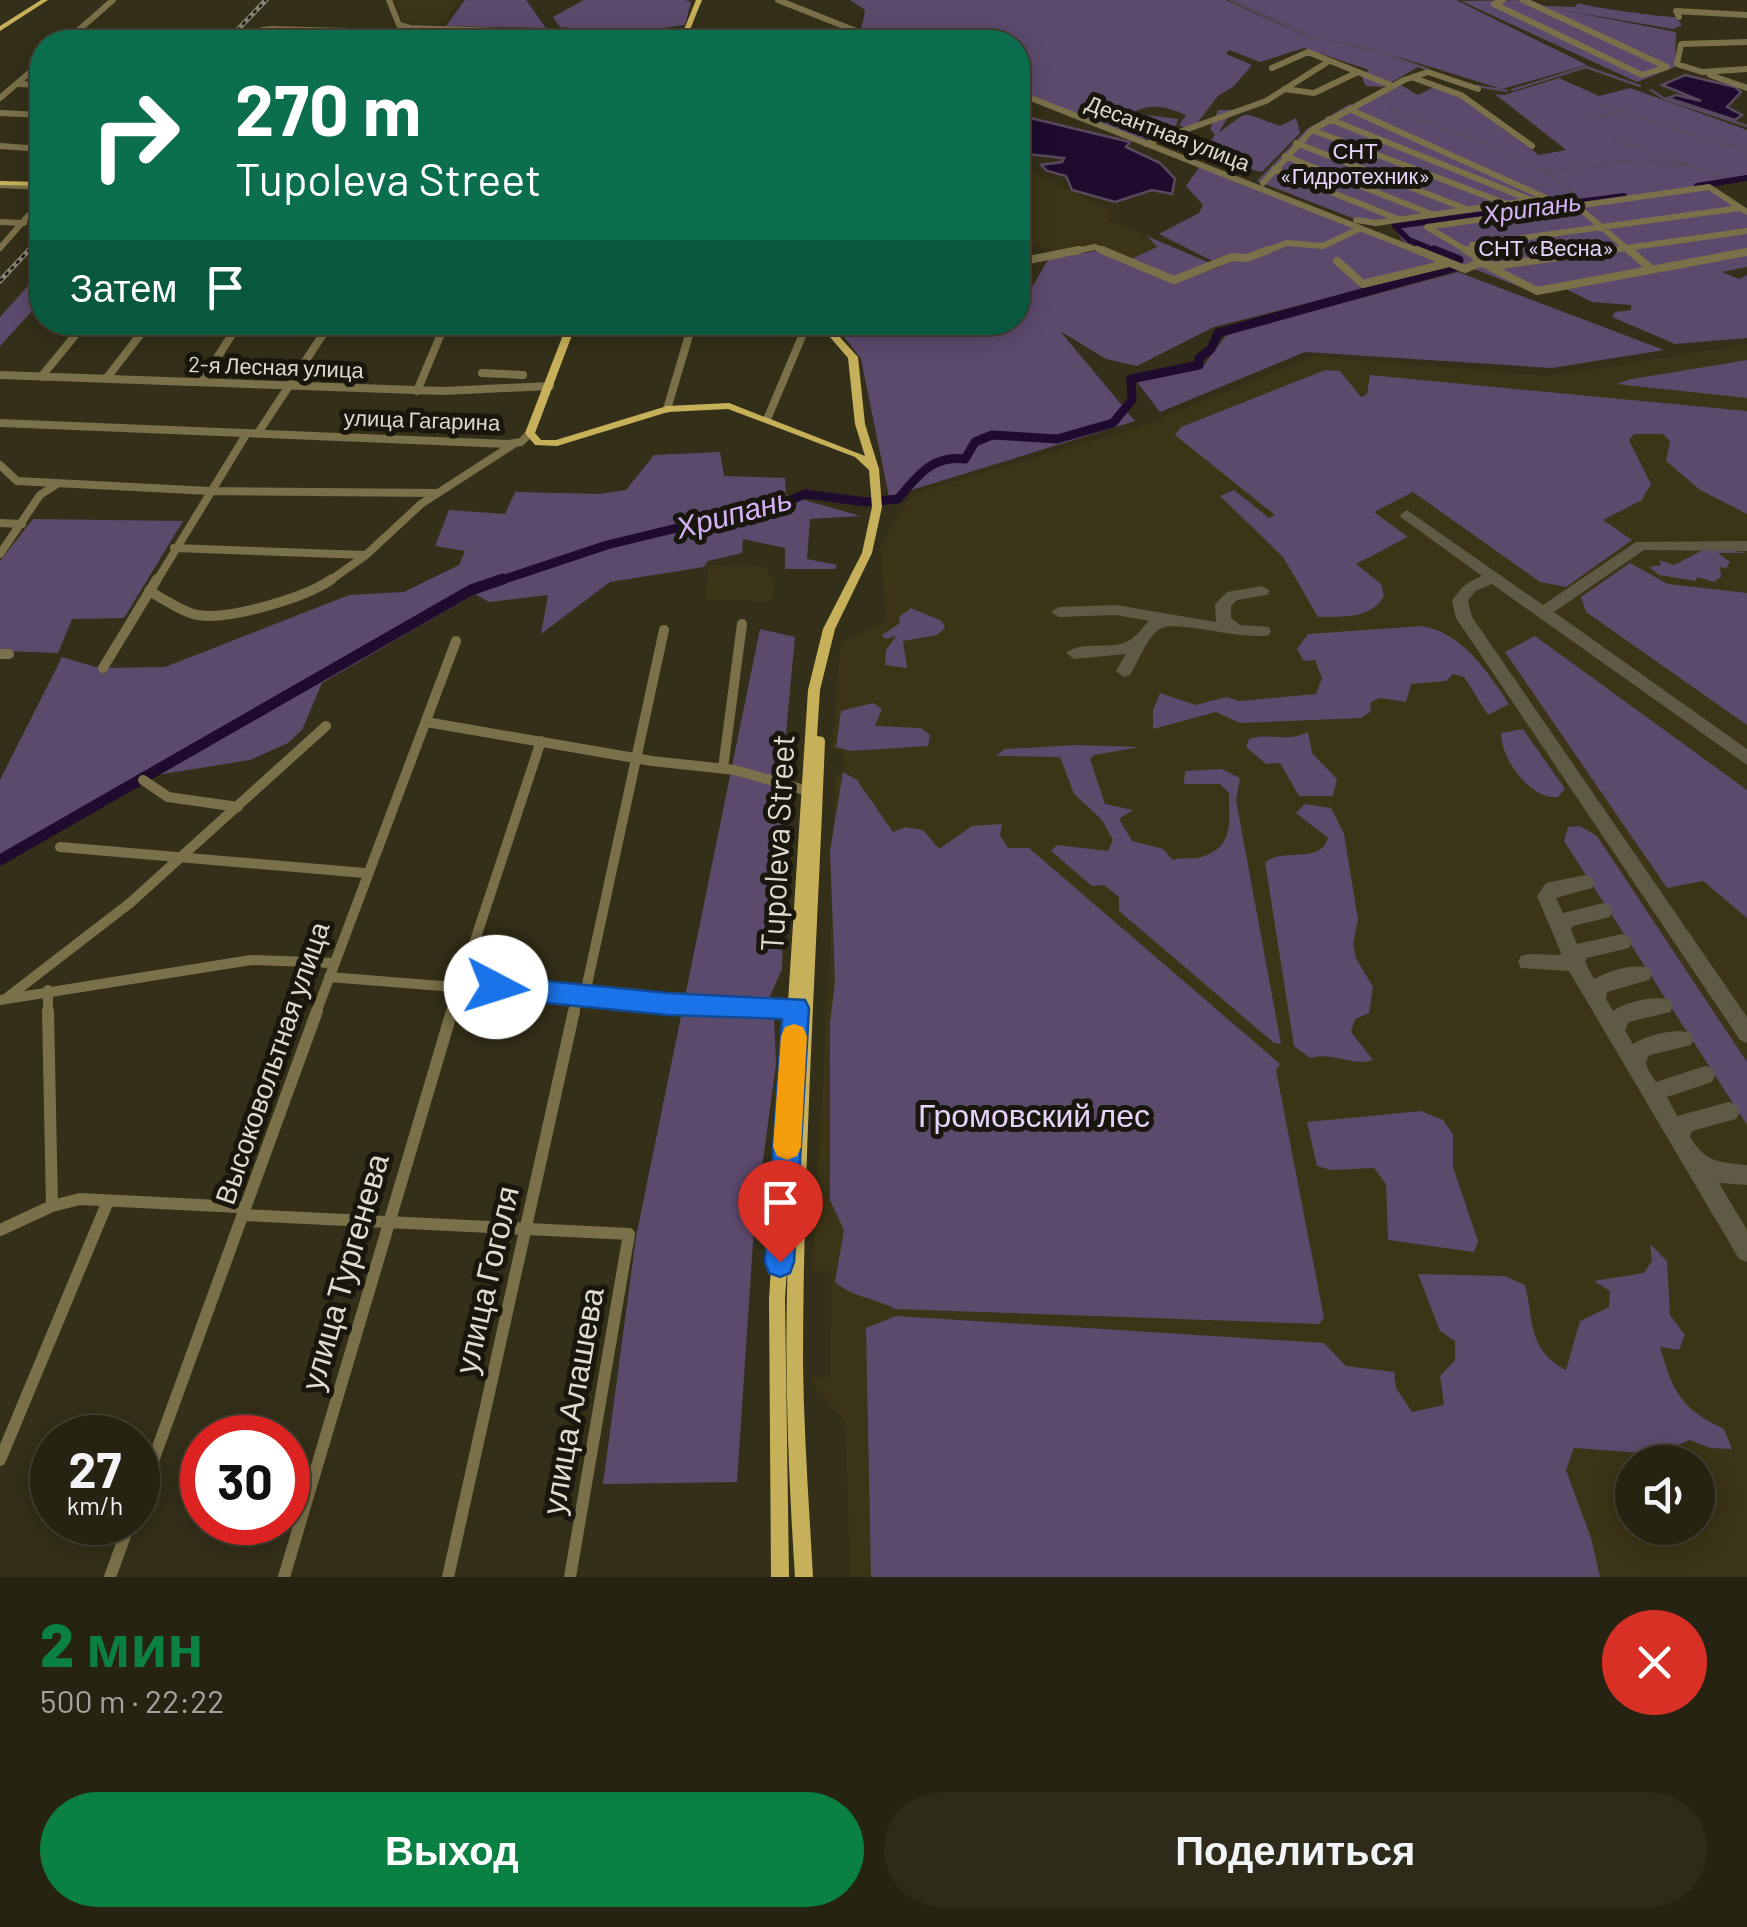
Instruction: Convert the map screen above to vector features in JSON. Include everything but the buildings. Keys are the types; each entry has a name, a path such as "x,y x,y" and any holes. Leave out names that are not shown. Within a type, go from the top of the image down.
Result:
{"main road":[{"path":"0,29 46,0"},
{"path":"687,30 699,0"},
{"path":"0,183 30,184"},
{"path":"530,433 569,335"},
{"name":"Tupoleva Street","path":"780,1577 777,1299 814,690 836,614 867,553 877,508 875,478 864,454 853,357 835,335"},
{"name":"улица Гагарина","path":"530,433 538,443 553,444 667,410 729,406 864,454"},
{"path":"837,446 856,443 860,424"},
{"name":"Tupoleva Street","path":"804,1577 797,1498 794,1308 822,653"}],"street":[{"path":"79,30 113,0"},
{"path":"390,0 399,24"},
{"path":"778,0 854,30"},
{"path":"1503,0 1494,4 1642,75 1667,67 1524,0"},
{"path":"1679,17 1676,12 1747,15"},
{"path":"399,24 524,30"},
{"path":"394,30 399,24"},
{"path":"262,30 307,30"},
{"path":"1747,42 1681,44 1678,68 1747,88"},
{"path":"1272,68 1308,52 1393,86"},
{"path":"1146,144 1241,112 1326,62"},
{"path":"1702,72 1747,69"},
{"path":"1284,89 1314,93 1358,72"},
{"path":"1263,183 1312,130 1393,86 1428,72 1478,89"},
{"path":"0,98 30,73"},
{"path":"1414,78 1462,95 1532,146"},
{"path":"18,84 30,84"},
{"name":"Десантная улица","path":"1030,99 1448,263 1465,269 1479,262"},
{"path":"1253,185 1263,183 1368,224 1546,198 1349,109"},
{"path":"0,113 30,114"},
{"path":"1329,119 1532,200"},
{"path":"1312,130 1508,205"},
{"path":"1296,143 1470,210"},
{"path":"0,146 30,147"},
{"path":"1286,156 1435,215"},
{"path":"1274,169 1399,220"},
{"path":"0,183 30,184"},
{"path":"1745,206 1709,187 1427,227 1473,254 1479,262 1537,291 1747,252"},
{"path":"1577,206 1650,268"},
{"path":"1473,254 1472,245 1745,206"},
{"path":"0,248 30,215"},
{"path":"0,222 24,222"},
{"path":"1030,260 1095,247 1178,279 1232,256 1247,258 1287,243 1323,246 1360,229"},
{"path":"1489,266 1747,231"},
{"path":"1337,260 1363,284 1448,263"},
{"path":"41,377 75,335"},
{"path":"106,378 140,335"},
{"path":"202,382 232,335"},
{"path":"102,668 208,490 321,335"},
{"path":"417,391 441,335"},
{"path":"667,410 689,335"},
{"path":"768,417 803,335"},
{"path":"476,389 483,372 524,374"},
{"name":"2-я Лесная улица","path":"0,375 417,391 550,386"},
{"name":"улица Гагарина","path":"0,424 516,444 530,433"},
{"path":"148,591 196,614 219,616 315,591 366,555 437,493 516,444"},
{"path":"0,465 17,481 208,490 437,493"},
{"path":"0,554 40,495 62,482"},
{"path":"0,523 22,524"},
{"path":"174,548 366,555"},
{"path":"723,768 742,624"},
{"name":"улица Гоголя","path":"448,1577 664,630"},
{"name":"Высоковольтная улица","path":"160,1443 365,874 456,641"},
{"path":"426,722 637,759 723,768 808,792"},
{"path":"4,998 78,946 326,726"},
{"name":"улица Тургенева","path":"284,1577 460,984 540,741"},
{"path":"144,780 168,797 238,807"},
{"path":"60,847 365,874"},
{"path":"4,998 251,960 334,962"},
{"path":"329,977 460,984 668,1004 796,1008"},
{"path":"48,990 52,1206"},
{"path":"0,1230 52,1206 80,1199 239,1207 245,1215 527,1231"},
{"path":"0,1460 108,1202"},
{"name":"улица Алашева","path":"527,1231 630,1234 570,1577"},
{"path":"110,1577 122,1545"}],"shaded area":[{"path":"395,0 459,0 444,24 403,23"},
{"path":"1685,75 1735,87 1741,92 1727,107 1742,115 1735,120 1668,98 1676,95 1701,101 1662,85"},
{"path":"1030,118 1130,142 1126,147 1160,163 1175,179 1172,194 1152,190 1115,202 1072,190 1066,176 1047,171 1041,165 1062,162 1064,158 1030,154"},
{"path":"1030,171 1116,213 1107,219 1147,236 1157,247 1129,260 1093,244 1057,251 1030,244"},
{"path":"1747,344 1747,1577 850,1577 845,1423 809,1378 830,1377 831,1271 812,1271 829,977 835,774 845,773 842,750 832,749 840,643 886,622 880,546 911,494 1139,427 1314,356 1549,376"},
{"path":"752,564 768,568 768,576 775,579 772,601 705,600 708,565"}],"green space":[{"path":"465,0 526,0 546,28 446,26"},
{"path":"584,0 691,2 685,25 660,30 560,27 553,17"},
{"path":"850,0 1226,0 1305,36 1382,53 1309,35 1234,0 1456,0 1587,65 1502,89 1395,56 1418,67 1383,87 1366,86 1362,78 1369,70 1304,48 1260,62 1229,50 1226,54 1252,65 1234,86 1218,96 1198,122 1185,128 1179,125 1186,115 1172,109 1152,107 1131,113 1178,119 1175,129 1144,140 1030,100 1030,30 861,30 865,10"},
{"path":"1530,0 1545,6 1575,7 1578,3 1675,17 1682,25 1673,29 1563,10 1676,32 1675,67 1637,82 1461,1"},
{"path":"1559,78 1599,96 1630,88 1747,130 1747,176 1707,182 1747,211 1747,267 1722,272 1739,279 1747,275 1747,338 1675,344 1612,317 1615,312 1631,310 1631,305 1592,302 1564,288 1536,293 1404,242 1392,225 1583,198 1373,226 1257,181 1307,129 1350,104 1357,107 1399,84 1418,95 1434,87 1459,97 1539,155 1566,150 1495,94 1504,95"},
{"path":"1218,110 1232,110 1219,132 1245,115 1280,126 1296,118 1300,133 1262,172 1208,159 1206,149 1215,134 1210,129"},
{"path":"1200,166 1452,266 1214,327 1137,366 1106,359 1060,331 1135,421 889,497 861,359 843,335 1030,335 1030,291 1049,258 1097,251 1179,281 1222,266 1159,234 1199,213 1203,205 1186,186"},
{"path":"1147,236 1210,263 1171,278 1129,260 1157,247"},
{"path":"1458,272 1664,350 1552,368 1305,352 1160,412 1137,382 1203,366 1227,334"},
{"path":"30,283 30,313 0,346 0,317"},
{"path":"1747,360 1747,398 1616,384 1632,379"},
{"path":"1325,370 1340,371 1361,397 1367,394 1370,375 1747,411 1747,514 1700,490 1666,461 1670,441 1663,434 1634,434 1629,440 1651,484 1642,500 1603,520 1632,540 1566,587 1540,582 1413,492 1374,512 1408,537 1356,564 1381,584 1384,596 1378,604 1355,615 1318,617 1283,557 1220,496 1234,490 1269,518 1275,515 1175,435 1181,427"},
{"path":"720,452 724,476 785,478 786,495 861,516 810,519 807,559 837,565 835,569 785,569 785,548 743,539 742,553 708,561 704,567 610,582 541,634 548,595 489,602 475,594 322,683 302,730 288,743 250,760 157,775 0,865 0,780 62,657 99,668 165,667 349,595 404,592 459,565 465,551 435,546 449,510 505,514 515,492 599,494 626,490 654,455"},
{"path":"33,519 183,521 124,618 72,619 58,653 0,651 0,561"},
{"path":"1709,547 1747,553 1718,553 1730,562 1726,568 1720,567 1721,577 1714,582 1659,575 1649,567 1661,565 1659,560 1674,565"},
{"path":"1630,563 1668,584 1747,593 1747,725 1586,612 1581,597"},
{"path":"911,608 942,621 945,628 937,635 903,641 907,668 885,665 886,650 896,636 885,639 882,635 900,623 899,617"},
{"path":"1422,626 1462,645 1509,704 1488,715 1464,677 1453,674 1446,681 1411,684 1406,702 1380,698 1371,702 1370,712 1361,718 1240,723 1216,712 1153,729 1153,710 1160,693 1196,705 1226,697 1239,701 1316,694 1322,678 1315,660 1304,661 1297,649 1308,634"},
{"path":"760,629 795,637 781,787 786,814 782,969 764,1010 774,1016 776,1064 754,1227 737,1482 603,1484 636,1237"},
{"path":"1535,636 1747,790 1747,918 1703,881 1667,888 1505,652"},
{"path":"873,703 882,709 875,726 921,728 930,735 928,746 851,751 836,747 841,711"},
{"path":"1523,729 1565,789 1558,797 1537,792 1528,785 1506,754 1501,733"},
{"path":"1308,732 1312,753 1337,779 1333,796 1299,796 1280,763 1266,764 1246,747 1249,739 1256,737 1293,737"},
{"path":"1140,747 1090,759 1105,804 1133,810 1119,819 1132,841 1163,849 1173,860 1209,854 1224,841 1229,824 1229,793 1220,784 1184,784 1185,771 1221,769 1240,778 1236,800 1281,1044 1274,1043 1119,911 1119,897 1104,885 1092,886 1051,851 1057,845 1108,851 1113,840 1102,820 1074,794 1060,757 996,756 1005,749"},
{"name":"Громовский лес","path":"843,772 857,780 893,832 905,827 923,830 939,849 972,826 1002,824 1000,835 1008,848 1029,848 1280,1064 1276,1070 1324,1318 1319,1324 895,1309 835,1282 844,1230 830,1200 830,1024 835,982 830,851"},
{"path":"1305,804 1331,808 1344,834 1358,919 1353,944 1356,958 1373,987 1369,1013 1355,1019 1351,1032 1373,1060 1365,1062 1327,1056 1310,1058 1294,1046 1265,862 1310,854 1324,846 1328,838 1296,813"},
{"path":"1580,826 1597,836 1747,1062 1747,1125 1564,841 1568,827"},
{"path":"1421,1111 1443,1120 1453,1134 1453,1167 1478,1241 1474,1252 1388,1240 1386,1184 1374,1168 1331,1170 1317,1166 1307,1122"},
{"path":"1650,1244 1667,1261 1670,1315 1685,1335 1679,1350 1660,1347 1669,1376 1688,1406 1724,1429 1732,1449 1690,1440 1678,1445 1615,1445 1615,1451 1574,1448 1566,1470 1591,1538 1600,1577 871,1577 866,1328 896,1316 1324,1343 1346,1366 1394,1372 1396,1388 1412,1412 1444,1405 1440,1376 1455,1360 1455,1341 1440,1331 1418,1274 1505,1276 1525,1285 1539,1344 1545,1354 1566,1370 1580,1321 1609,1307 1610,1291 1594,1281 1644,1273 1652,1261"}],"waterway":[{"path":"1231,0 1308,36 1371,49 1427,69"},
{"path":"1512,90 1586,67 1640,86"},
{"path":"1477,86 1507,91"},
{"path":"1651,90 1665,99 1747,126"},
{"path":"1596,103 1747,152"},
{"path":"1391,110 1517,158 1541,170 1582,202"},
{"path":"1588,120 1620,112"},
{"path":"1615,140 1690,166"},
{"path":"1546,172 1623,161 1690,166"},
{"path":"1690,166 1734,181"},
{"name":"Хрипань","path":"1697,186 1747,178"},
{"name":"Хрипань","path":"1440,253 1409,240 1395,226 1624,196"},
{"name":"Хрипань","path":"1434,250 1459,260 1457,265"},
{"name":"Хрипань","path":"496,582 607,545 727,516 758,514 805,494 866,502 898,499 926,469 943,460 965,459 975,442 992,435 1057,439 1113,423 1132,400 1131,379 1199,365 1199,358 1211,349 1218,333 1455,267"},
{"name":"Хрипань","path":"0,860 471,590 503,579"}],"taxiway":[{"path":"1407,515 1494,577"},
{"path":"1544,612 1641,545 1747,546"},
{"path":"1494,577 1747,758"},
{"path":"1494,577 1470,587 1460,601 1464,618 1747,1034"},
{"path":"1236,631 1223,620 1223,604 1232,596 1262,591"},
{"path":"1059,612 1116,610 1236,631"},
{"path":"1124,671 1152,626 1169,620"},
{"path":"1236,631 1263,631"},
{"path":"1074,653 1125,649 1143,639"},
{"path":"1561,930 1546,896 1553,888 1585,883"},
{"path":"1561,930 1567,919 1603,911"},
{"path":"1561,930 1575,961"},
{"path":"1575,961 1581,951 1622,942"},
{"path":"1528,962 1565,964 1571,954"},
{"path":"1575,961 1596,1000"},
{"path":"1596,1000 1597,988 1604,982 1642,974"},
{"path":"1596,1000 1615,1031"},
{"path":"1615,1031 1622,1014 1663,1006"},
{"path":"1615,1031 1635,1065"},
{"path":"1635,1065 1636,1055 1644,1047 1684,1039"},
{"path":"1635,1065 1657,1102"},
{"path":"1657,1102 1657,1091 1705,1075"},
{"path":"1657,1102 1690,1157 1710,1172 1747,1175"},
{"path":"1679,1138 1685,1123 1729,1112"},
{"path":"1696,1166 1747,1251"}],"railway":[{"path":"237,30 266,0"},
{"path":"0,281 30,249"}],"slow traffic":[{"path":"787,1147 794,1036"}],"route":[{"path":"496,987 668,1004 796,1008 780,1262"}],"park label":[{"name":"СНТ «Гидротехник»","path":"1355,164"},
{"name":"СНТ «Весна»","path":"1546,248"}]}
